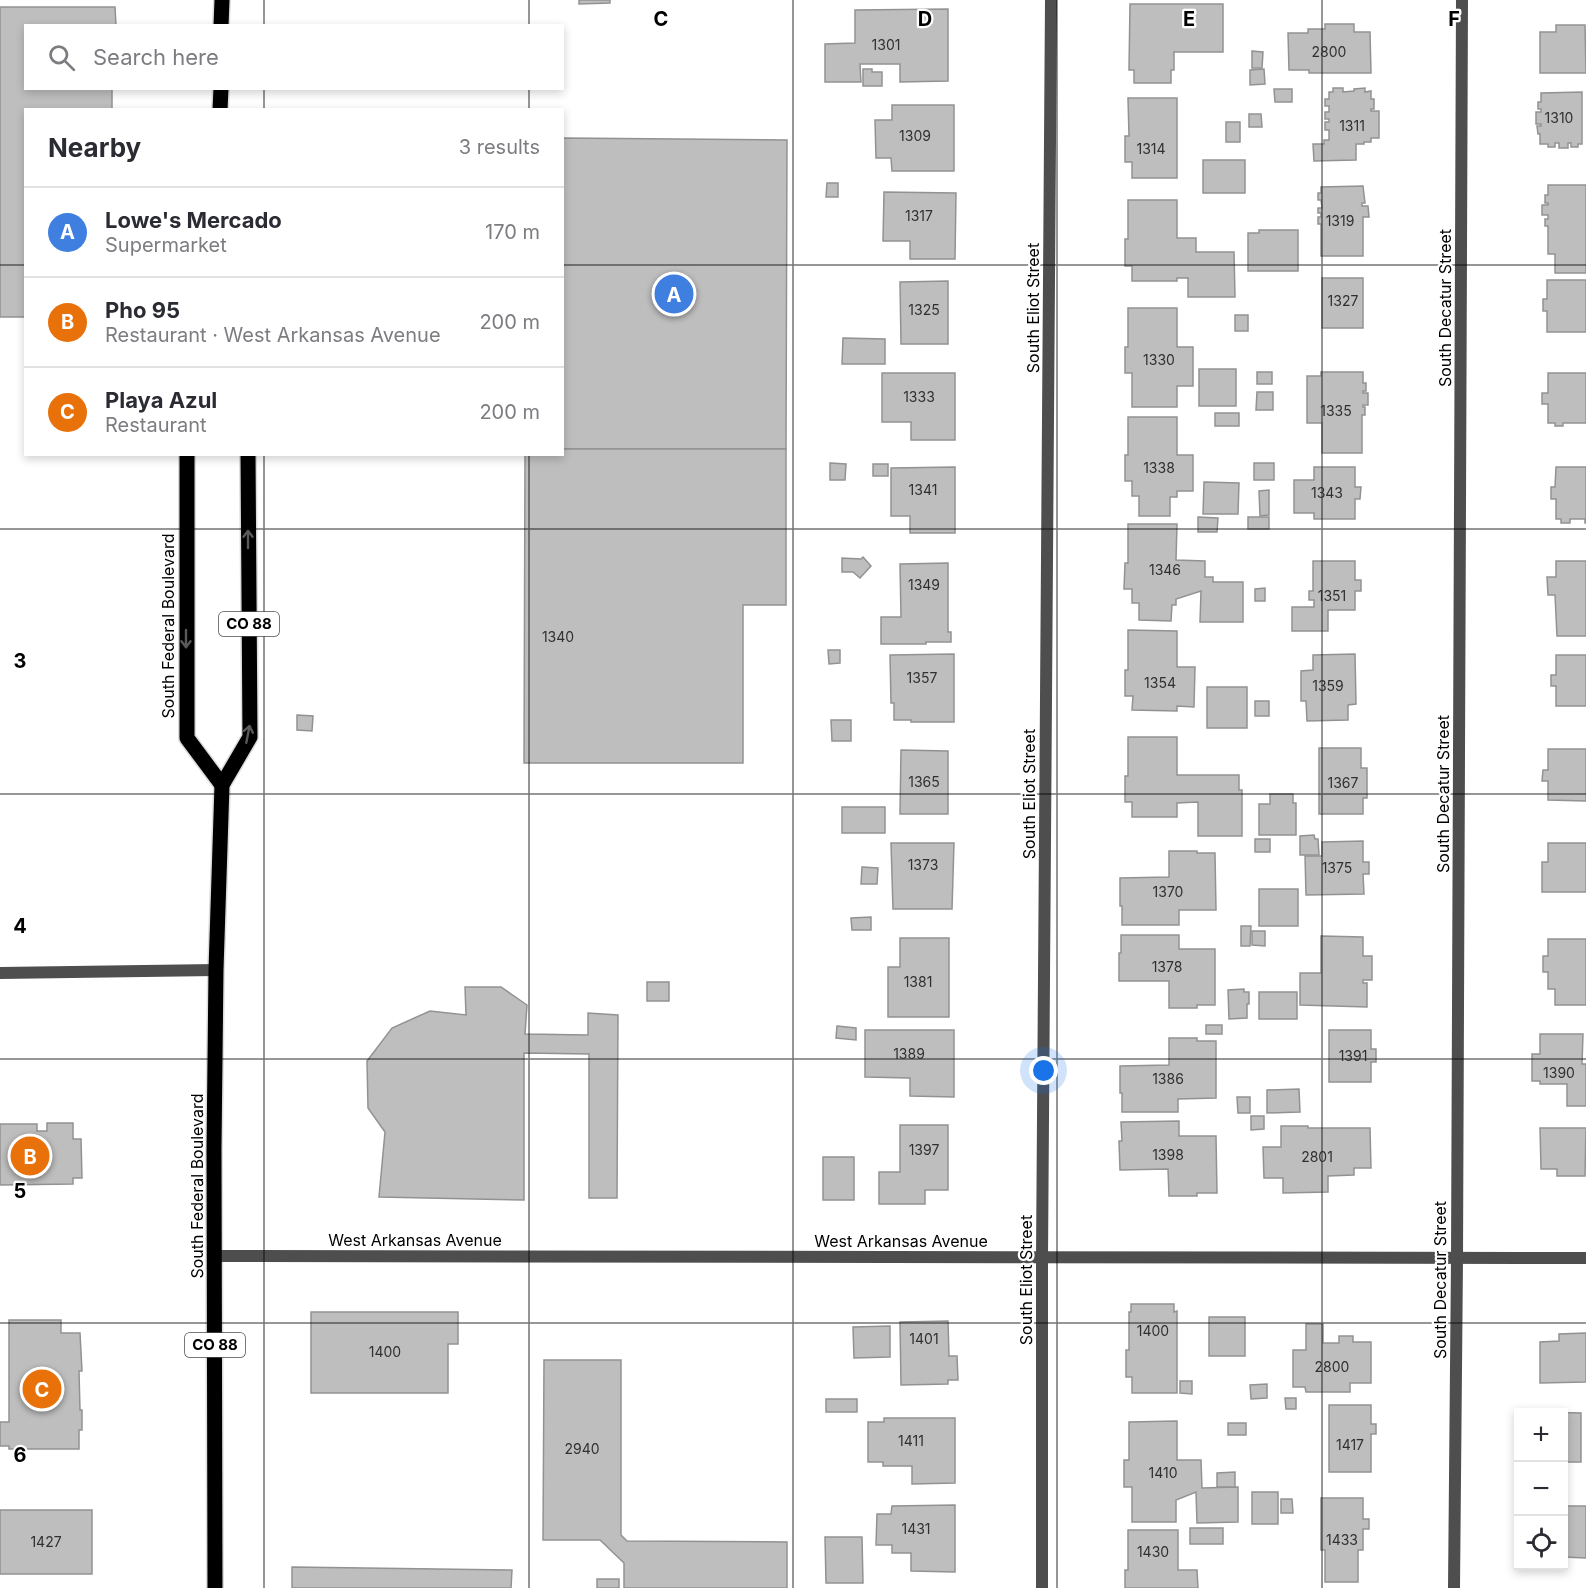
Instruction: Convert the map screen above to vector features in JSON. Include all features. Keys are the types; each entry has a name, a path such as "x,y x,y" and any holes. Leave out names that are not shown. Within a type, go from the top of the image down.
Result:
{"main road":[{"path":"221,24 222,0"},
{"path":"220,108 221,90"},
{"name":"South Federal Boulevard","path":"187,456 187,738 222,785"},
{"name":"South Federal Boulevard","path":"215,1588 216,970 222,785 250,737 248,456"}],"street":[{"name":"South Eliot Street","path":"1042,1588 1042,1258 1052,0"},
{"name":"South Decatur Street","path":"1454,1588 1462,0"},
{"path":"0,973 216,970"},
{"name":"West Arkansas Avenue","path":"215,1256 1586,1258"}],"building":[{"path":"579,0 610,0 610,3 579,4"},
{"path":"1130,4 1223,4 1223,52 1174,52 1171,83 1134,83 1134,70 1129,70"},
{"path":"0,7 115,7 116,24 24,24 24,90 112,90 112,108 24,108 24,317 0,317"},
{"path":"948,9 948,81 900,82 900,64 860,64 861,82 825,82 825,44 855,43 855,10"},
{"path":"1325,24 1354,24 1354,32 1370,32 1371,73 1309,73 1309,70 1289,70 1288,33 1308,33 1308,29 1325,29"},
{"path":"1556,25 1585,25 1586,73 1540,73 1540,32 1556,32"},
{"path":"1252,51 1263,52 1262,68 1252,68"},
{"path":"863,69 882,72 882,86 863,86"},
{"path":"1264,69 1265,84 1250,85 1250,70"},
{"path":"1333,88 1343,88 1343,92 1365,88 1365,92 1371,91 1374,109 1371,111 1379,111 1379,138 1371,138 1371,142 1364,142 1364,144 1356,144 1356,160 1314,161 1313,144 1324,144 1324,140 1329,140 1329,130 1325,130 1325,122 1329,122 1329,119 1325,119 1325,112 1329,112 1329,106 1325,106 1325,99 1329,99 1329,92 1333,92"},
{"path":"1274,89 1292,89 1292,102 1275,102"},
{"path":"1582,92 1582,144 1578,144 1578,147 1571,147 1571,143 1568,143 1568,148 1559,148 1559,143 1555,143 1555,147 1540,144 1537,126 1541,124 1536,124 1536,112 1541,112 1541,109 1538,109 1538,102 1541,102 1541,93"},
{"path":"1128,98 1177,98 1177,178 1132,178 1132,162 1125,162 1125,136 1129,136"},
{"path":"892,105 954,105 954,171 892,171 891,158 876,158 875,120 892,120"},
{"path":"1249,114 1261,114 1262,127 1249,127"},
{"path":"1226,122 1240,122 1240,142 1226,142"},
{"path":"564,138 787,140 786,449 564,449"},
{"path":"1203,160 1245,160 1245,193 1203,193"},
{"path":"827,183 838,183 838,197 826,197"},
{"path":"1548,185 1586,185 1586,273 1555,273 1555,254 1548,254 1548,226 1545,226 1545,219 1548,219 1548,215 1542,215 1542,205 1548,205 1545,203 1545,195 1548,195"},
{"path":"1363,186 1365,203 1362,203 1362,206 1368,206 1369,217 1363,217 1363,256 1321,256 1321,224 1318,224 1318,217 1321,217 1321,213 1318,213 1318,208 1322,208 1321,200 1318,200 1318,193 1321,193 1321,187"},
{"path":"884,192 956,193 955,259 910,259 910,241 883,241"},
{"path":"1128,200 1177,200 1177,238 1196,238 1196,252 1234,252 1235,297 1188,297 1188,278 1177,278 1177,281 1132,281 1132,266 1125,266"},
{"path":"1259,230 1298,230 1298,271 1248,271 1248,233 1259,233"},
{"path":"1322,278 1363,278 1363,328 1322,328"},
{"path":"1547,280 1586,280 1586,332 1547,332 1547,311 1543,311 1543,299 1547,299"},
{"path":"948,281 948,344 901,344 900,282"},
{"path":"1128,308 1177,308 1177,347 1193,347 1193,386 1177,386 1177,407 1132,407 1132,373 1125,373"},
{"path":"1235,315 1248,315 1248,331 1235,331"},
{"path":"843,338 885,339 885,364 842,364"},
{"path":"1199,369 1236,369 1236,406 1199,406"},
{"path":"1257,372 1272,372 1272,384 1257,384"},
{"path":"1321,372 1363,372 1366,391 1363,393 1368,393 1368,405 1363,405 1365,415 1362,415 1362,453 1322,453 1322,423 1307,423 1307,376 1321,376"},
{"path":"882,373 955,373 955,440 911,440 911,422 882,422"},
{"path":"1548,373 1586,373 1586,423 1563,423 1563,426 1555,426 1555,423 1548,423 1548,404 1542,404 1542,393 1548,393"},
{"path":"1257,392 1273,392 1273,410 1256,410"},
{"path":"1215,413 1239,413 1239,426 1215,426"},
{"path":"1128,417 1177,417 1177,455 1193,455 1193,491 1177,491 1177,497 1170,497 1170,516 1139,516 1139,496 1132,496 1132,481 1125,481"},
{"path":"564,449 786,449 786,605 743,605 743,763 524,763 525,456 564,456"},
{"path":"830,463 846,464 845,480 830,480"},
{"path":"1254,463 1274,463 1274,480 1254,480"},
{"path":"873,464 888,464 888,476 873,476"},
{"path":"955,467 955,533 910,533 910,516 891,516 891,468"},
{"path":"1314,467 1355,467 1355,487 1361,487 1360,499 1355,499 1355,519 1314,519 1314,513 1294,513 1294,480 1314,480"},
{"path":"1556,467 1586,467 1586,523 1585,519 1570,519 1570,523 1561,523 1561,519 1556,519 1556,499 1551,499 1551,487 1555,487"},
{"path":"1204,482 1239,483 1238,514 1203,514"},
{"path":"1269,490 1269,515 1260,516 1259,491"},
{"path":"1198,517 1218,518 1217,532 1198,532"},
{"path":"1248,517 1269,517 1269,529 1248,529"},
{"path":"1128,524 1177,524 1176,560 1205,561 1205,577 1213,577 1213,582 1243,582 1243,622 1200,622 1201,591 1176,599 1176,605 1172,605 1171,621 1139,620 1139,603 1132,603 1132,589 1124,589 1125,563 1128,563"},
{"path":"863,557 871,566 860,578 853,572 842,572 842,558 861,559"},
{"path":"1313,561 1355,561 1355,580 1361,580 1361,591 1355,591 1355,610 1328,610 1328,631 1292,631 1292,607 1314,607 1314,600 1309,600 1309,591 1313,591"},
{"path":"1556,561 1586,561 1586,636 1557,636 1555,595 1548,595 1547,577 1556,577"},
{"path":"948,563 948,632 951,632 951,642 881,644 881,617 901,617 900,564"},
{"path":"1265,588 1265,601 1255,601 1255,589"},
{"path":"1128,630 1177,631 1177,667 1195,667 1194,707 1177,706 1177,711 1132,710 1133,696 1125,696 1125,670 1128,670"},
{"path":"828,650 840,650 840,663 829,664"},
{"path":"954,654 954,722 894,720 894,703 891,703 890,655"},
{"path":"1355,654 1356,704 1348,705 1348,720 1307,721 1306,701 1301,701 1301,671 1313,670 1313,655"},
{"path":"1556,655 1586,655 1586,706 1556,706 1556,686 1551,686 1551,675 1556,675"},
{"path":"1207,687 1247,687 1247,728 1207,728"},
{"path":"1255,701 1269,701 1269,716 1255,716"},
{"path":"297,715 313,716 312,731 297,730"},
{"path":"831,720 851,720 851,741 832,741"},
{"path":"1128,737 1177,737 1177,775 1239,775 1239,790 1242,790 1242,836 1198,836 1198,802 1177,803 1177,817 1132,817 1132,802 1125,802"},
{"path":"1319,748 1361,748 1361,768 1367,768 1367,798 1363,798 1363,814 1319,814"},
{"path":"1548,749 1586,749 1586,801 1548,800 1548,781 1542,781 1543,770 1548,770"},
{"path":"901,750 948,751 948,814 900,814"},
{"path":"1270,794 1293,794 1293,803 1296,803 1296,835 1259,835 1259,804 1270,804"},
{"path":"842,807 885,807 885,833 842,833"},
{"path":"1314,835 1315,839 1318,839 1319,855 1300,855 1300,836"},
{"path":"1255,839 1270,839 1270,852 1255,852"},
{"path":"1363,841 1363,862 1369,862 1369,874 1363,874 1364,894 1306,895 1305,856 1322,856 1322,842"},
{"path":"891,843 954,843 952,909 893,909"},
{"path":"1548,843 1586,843 1586,892 1542,892 1542,862 1548,862"},
{"path":"1169,851 1215,853 1216,910 1179,910 1179,925 1122,925 1120,878 1169,877"},
{"path":"862,867 878,868 877,884 861,884"},
{"path":"1259,889 1298,889 1298,926 1259,926"},
{"path":"871,917 871,930 852,930 851,918"},
{"path":"1241,926 1251,926 1250,946 1241,946"},
{"path":"1252,931 1265,931 1265,946 1252,945"},
{"path":"1121,935 1179,935 1179,949 1215,949 1215,1005 1197,1005 1197,1008 1169,1008 1169,981 1119,981"},
{"path":"1321,936 1363,937 1363,956 1372,956 1372,980 1363,980 1363,983 1367,983 1367,1007 1300,1005 1300,973 1321,973"},
{"path":"900,938 949,938 949,1017 888,1017 888,967 900,967"},
{"path":"1548,939 1586,939 1586,1005 1555,1005 1555,989 1548,989 1548,972 1543,972 1543,956 1548,956"},
{"path":"647,982 669,982 669,1001 647,1001"},
{"path":"465,987 501,987 527,1005 525,1034 588,1035 588,1013 618,1015 617,1198 589,1198 589,1054 524,1053 524,1200 379,1197 385,1132 368,1108 367,1061 392,1028 430,1011 466,1015"},
{"path":"1244,989 1244,992 1249,992 1247,1018 1229,1019 1228,990"},
{"path":"1259,992 1297,992 1297,1019 1259,1019"},
{"path":"1206,1025 1222,1025 1222,1034 1206,1034"},
{"path":"837,1026 856,1028 856,1040 836,1038"},
{"path":"865,1030 954,1030 954,1097 910,1096 910,1078 865,1077"},
{"path":"1329,1030 1371,1030 1371,1049 1376,1049 1376,1062 1371,1062 1371,1082 1329,1082"},
{"path":"1540,1034 1583,1034 1582,1064 1586,1064 1586,1106 1567,1106 1567,1084 1540,1084 1540,1081 1532,1081 1532,1054 1540,1054"},
{"path":"1169,1038 1216,1041 1216,1098 1178,1099 1178,1112 1122,1112 1120,1066 1169,1065"},
{"path":"1299,1089 1300,1112 1267,1113 1267,1090"},
{"path":"1237,1097 1250,1097 1250,1113 1238,1113"},
{"path":"1251,1116 1264,1116 1264,1129 1251,1130"},
{"path":"1179,1121 1179,1136 1216,1136 1217,1193 1169,1196 1168,1169 1120,1170 1121,1122"},
{"path":"47,1123 73,1123 73,1139 81,1139 82,1178 73,1178 73,1184 0,1185 0,1124 37,1124 37,1131 47,1131"},
{"path":"900,1125 948,1125 948,1190 925,1190 925,1204 879,1204 879,1172 900,1172"},
{"path":"1281,1126 1370,1128 1371,1168 1354,1168 1354,1175 1328,1176 1328,1192 1283,1193 1283,1178 1264,1178 1263,1147 1281,1147"},
{"path":"1540,1128 1586,1128 1585,1176 1557,1176 1557,1169 1541,1169"},
{"path":"823,1157 854,1157 854,1200 823,1200"},
{"path":"1131,1304 1174,1304 1174,1312 1177,1311 1177,1393 1132,1393 1132,1377 1126,1377 1126,1350 1129,1350"},
{"path":"311,1312 458,1312 458,1344 448,1344 448,1393 311,1393"},
{"path":"1209,1317 1245,1317 1245,1356 1209,1356"},
{"path":"9,1320 61,1320 61,1333 80,1333 82,1430 79,1430 79,1449 9,1449 9,1446 0,1446 0,1422 9,1422"},
{"path":"948,1321 949,1356 957,1356 958,1380 948,1380 948,1384 901,1385 900,1322"},
{"path":"1306,1324 1323,1324 1323,1343 1339,1343 1339,1336 1353,1336 1353,1342 1371,1342 1371,1383 1350,1383 1350,1392 1306,1392 1305,1387 1293,1387 1293,1350 1306,1350"},
{"path":"890,1326 890,1357 854,1358 853,1327"},
{"path":"1586,1333 1586,1382 1540,1383 1540,1342 1559,1341 1559,1334"},
{"path":"544,1360 621,1360 621,1535 627,1541 787,1542 787,1588 624,1588 624,1563 600,1540 543,1540"},
{"path":"1180,1381 1192,1381 1192,1394 1180,1393"},
{"path":"1267,1384 1267,1398 1251,1399 1250,1385"},
{"path":"1285,1398 1296,1398 1296,1409 1286,1409"},
{"path":"826,1399 857,1399 857,1412 826,1412"},
{"path":"1329,1405 1371,1405 1371,1424 1376,1424 1376,1434 1371,1434 1371,1472 1329,1472"},
{"path":"1568,1413 1581,1413 1581,1462 1568,1462"},
{"path":"884,1418 955,1418 955,1483 912,1484 912,1466 883,1466 883,1462 868,1462 868,1422 884,1422"},
{"path":"1177,1421 1177,1460 1201,1460 1202,1488 1238,1487 1238,1522 1197,1523 1196,1492 1176,1500 1176,1522 1132,1522 1132,1487 1124,1487 1124,1460 1129,1460 1129,1422"},
{"path":"1228,1423 1246,1423 1246,1435 1228,1435"},
{"path":"1235,1472 1235,1487 1217,1487 1217,1473"},
{"path":"1252,1492 1278,1492 1278,1524 1252,1524"},
{"path":"1321,1498 1363,1498 1363,1519 1369,1519 1369,1529 1363,1529 1363,1550 1358,1550 1358,1582 1325,1582 1325,1550 1321,1550"},
{"path":"1281,1499 1292,1499 1293,1513 1281,1513"},
{"path":"955,1505 955,1572 911,1571 911,1553 892,1553 892,1545 876,1545 877,1514 891,1514 892,1506"},
{"path":"1568,1506 1586,1506 1586,1558 1568,1557"},
{"path":"0,1510 92,1510 92,1574 0,1574"},
{"path":"1190,1528 1223,1528 1223,1544 1190,1544"},
{"path":"1128,1530 1178,1530 1178,1570 1197,1570 1198,1588 1125,1588 1125,1570 1128,1570"},
{"path":"825,1537 862,1537 863,1583 826,1583"},
{"path":"292,1567 512,1570 511,1588 292,1588"},
{"path":"597,1579 619,1579 619,1588 597,1588"}],"place":[{"name":"Lowe's Mercado","path":"674,294"},
{"name":"Pho 95","path":"30,1156"},
{"name":"Playa Azul","path":"42,1389"}]}
